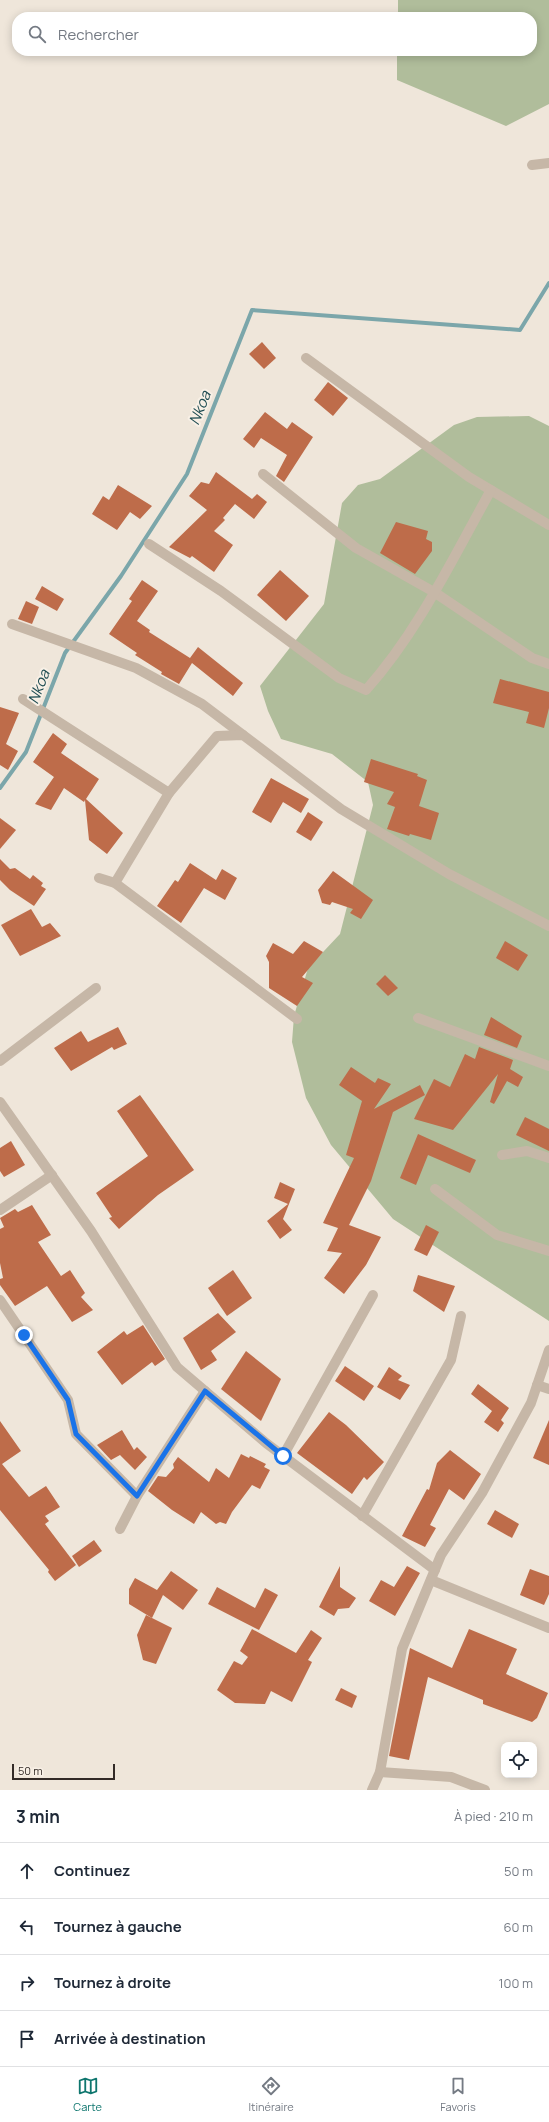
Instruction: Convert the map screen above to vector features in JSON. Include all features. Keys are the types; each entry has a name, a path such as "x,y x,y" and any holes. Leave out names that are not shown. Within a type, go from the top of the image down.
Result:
{"street":[{"path":"532,165 549,163"},
{"path":"306,358 469,477 549,525"},
{"path":"263,474 356,548 434,592 532,658 549,664"},
{"path":"149,544 221,591 339,678 366,690 386,667 434,592 491,490"},
{"path":"12,624 136,668 202,704 341,809 449,874 549,926"},
{"path":"23,699 169,793"},
{"path":"115,883 169,793 217,736 243,735"},
{"path":"99,878 115,883 297,1019"},
{"path":"0,1060 96,988"},
{"path":"418,1018 549,1066"},
{"path":"0,1102 91,1231 177,1367 283,1456 435,1570"},
{"path":"502,1155 527,1151 549,1158"},
{"path":"0,1210 52,1175"},
{"path":"435,1189 497,1235 549,1251"},
{"path":"283,1456 373,1296"},
{"path":"0,1300 68,1400 76,1434 137,1496"},
{"path":"362,1516 451,1360 461,1316"},
{"path":"372,1790 380,1772 402,1649 441,1555 482,1493 530,1403 549,1350"},
{"path":"537,1385 549,1389"},
{"path":"120,1529 137,1496 205,1391"},
{"path":"431,1580 549,1628"},
{"path":"380,1772 451,1777 485,1790"}],"green space":[{"path":"398,0 549,0 549,104 506,126 397,80 397,56 537,56 537,12 398,12"},
{"path":"529,416 549,426 549,1321 393,1219 331,1145 306,1098 292,1042 294,1016 308,968 340,934 373,805 368,782 332,754 281,739 268,711 260,686 324,604 342,503 358,485 380,479 454,425 477,417"}],"building":[{"path":"262,342 276,358 264,369 249,354"},
{"path":"328,382 348,398 333,416 314,400"},
{"path":"265,412 287,429 292,422 313,437 284,482 276,476 287,455 261,438 254,448 243,439"},
{"path":"216,472 252,499 257,494 267,502 254,519 235,504 223,518 225,520 214,531 233,545 214,572 192,556 190,558 169,547 207,510 189,496 201,482 209,484"},
{"path":"118,485 152,506 140,519 130,512 117,530 92,514 103,496 109,500"},
{"path":"396,522 428,531 426,539 432,542 432,551 415,574 380,553"},
{"path":"280,570 309,596 286,621 257,595"},
{"path":"142,580 158,591 137,621 150,630 149,632 190,658 198,647 243,683 233,696 192,663 179,684 161,674 162,672 135,655 137,653 109,634 132,601 129,599"},
{"path":"42,586 64,599 57,611 35,599"},
{"path":"26,601 39,607 32,624 18,619"},
{"path":"500,679 549,692 549,708 544,728 526,723 529,712 493,703"},
{"path":"0,707 19,713 6,744 18,751 8,770 0,765"},
{"path":"53,733 67,744 61,753 99,779 86,799 123,833 107,854 89,840 85,800 84,802 64,788 51,810 35,804 54,777 33,762"},
{"path":"371,759 418,774 417,776 427,780 419,806 439,813 431,840 410,834 409,836 387,829 395,807 387,804 394,792 364,782"},
{"path":"271,778 309,799 301,813 283,802 271,823 252,812"},
{"path":"308,812 323,822 311,841 296,832"},
{"path":"0,818 16,830 0,849"},
{"path":"0,859 10,869 15,868 30,879 33,875 43,883 41,886 46,889 34,906 10,890 0,880"},
{"path":"190,863 216,880 222,869 237,878 225,900 204,888 181,923 157,906 175,880 178,882"},
{"path":"333,871 373,900 361,919 350,913 353,909 332,902 330,905 322,903 318,890"},
{"path":"31,909 42,927 50,923 61,936 20,956 1,925"},
{"path":"304,941 323,952 302,977 313,983 297,1006 269,988 269,962 266,956 273,943 293,954"},
{"path":"505,941 528,955 518,971 496,958"},
{"path":"385,975 398,988 388,996 376,984"},
{"path":"491,1017 522,1036 517,1048 484,1035"},
{"path":"118,1027 127,1044 114,1050 112,1047 71,1071 54,1048 81,1031 88,1042"},
{"path":"479,1047 513,1060 510,1069 523,1077 518,1087 507,1081 494,1104 490,1102 498,1074 453,1130 414,1119 434,1079 450,1087 465,1054 475,1059"},
{"path":"351,1067 375,1083 378,1078 391,1084 374,1109 420,1085 425,1095 393,1112 371,1181 349,1225 381,1237 366,1265 344,1294 324,1278 342,1253 327,1251 338,1228 323,1223 354,1158 346,1155 362,1101 339,1085"},
{"path":"140,1095 194,1170 158,1195 119,1229 109,1218 112,1217 96,1193 148,1156 117,1111"},
{"path":"525,1117 549,1129 549,1151 516,1135"},
{"path":"418,1134 476,1160 470,1173 428,1155 416,1185 400,1178"},
{"path":"11,1141 25,1165 4,1177 0,1171 0,1148"},
{"path":"280,1182 295,1189 283,1219 292,1230 280,1239 267,1221 288,1204 274,1198"},
{"path":"32,1205 51,1235 38,1242 61,1276 70,1270 85,1293 81,1297 93,1310 72,1322 47,1286 15,1306 0,1285 0,1279 3,1278 0,1263 0,1229 4,1227 0,1218 15,1209 18,1212"},
{"path":"426,1225 439,1232 427,1256 414,1250"},
{"path":"233,1270 252,1298 227,1316 208,1288"},
{"path":"418,1275 455,1286 444,1312 413,1291"},
{"path":"218,1313 236,1332 211,1351 217,1360 201,1370 183,1338"},
{"path":"143,1325 165,1359 155,1366 152,1362 122,1385 97,1352 124,1331 127,1335"},
{"path":"246,1351 281,1379 261,1421 221,1389"},
{"path":"345,1366 374,1386 364,1401 335,1381"},
{"path":"389,1367 402,1376 398,1380 410,1385 400,1400 377,1387"},
{"path":"478,1384 509,1408 501,1420 504,1423 498,1432 484,1422 492,1411 471,1394"},
{"path":"329,1412 346,1425 384,1462 367,1480 364,1477 352,1494 297,1453"},
{"path":"549,1420 549,1465 533,1458"},
{"path":"0,1421 21,1451 2,1464 29,1497 46,1486 60,1507 45,1516 49,1521 45,1524 76,1565 55,1581 48,1572 49,1570 0,1510"},
{"path":"122,1430 134,1450 137,1447 147,1457 135,1470 120,1455 111,1460 97,1445"},
{"path":"450,1450 481,1474 464,1500 449,1489 430,1525 436,1528 425,1547 402,1536 427,1489 429,1490 437,1463"},
{"path":"241,1454 249,1458 250,1456 266,1464 264,1467 270,1470 260,1489 252,1485 232,1512 226,1524 220,1522 216,1524 201,1512 194,1524 172,1510 148,1491 158,1476 166,1477 174,1468 173,1464 178,1457 209,1482 216,1468 229,1478"},
{"path":"495,1510 519,1524 512,1538 487,1524"},
{"path":"94,1540 102,1551 79,1567 72,1556"},
{"path":"340,1566 340,1587 356,1598 349,1608 338,1609 334,1616 319,1607"},
{"path":"407,1566 420,1573 395,1616 369,1601 381,1580 394,1587"},
{"path":"530,1569 549,1576 549,1594 544,1605 520,1595"},
{"path":"171,1571 198,1590 183,1610 163,1595 152,1618 129,1604 129,1589 135,1578 157,1590"},
{"path":"217,1587 255,1608 265,1588 278,1595 259,1630 208,1604"},
{"path":"146,1615 172,1628 156,1664 143,1660 137,1635"},
{"path":"252,1629 296,1653 311,1630 322,1638 308,1660 312,1662 292,1702 271,1691 265,1704 235,1703 217,1690 234,1661 242,1665 248,1657 240,1651"},
{"path":"469,1629 517,1649 506,1674 548,1693 537,1718 532,1722 483,1704 483,1700 428,1677 409,1760 389,1756 410,1648 452,1668"},
{"path":"341,1688 357,1696 352,1708 335,1700"}],"waterway":[{"name":"Nkoa","path":"0,788 26,752 65,653 121,576 187,474 252,310 520,330 549,283"}],"route":[{"path":"24,1335 68,1400 76,1434 137,1496 205,1391 283,1456"}]}
